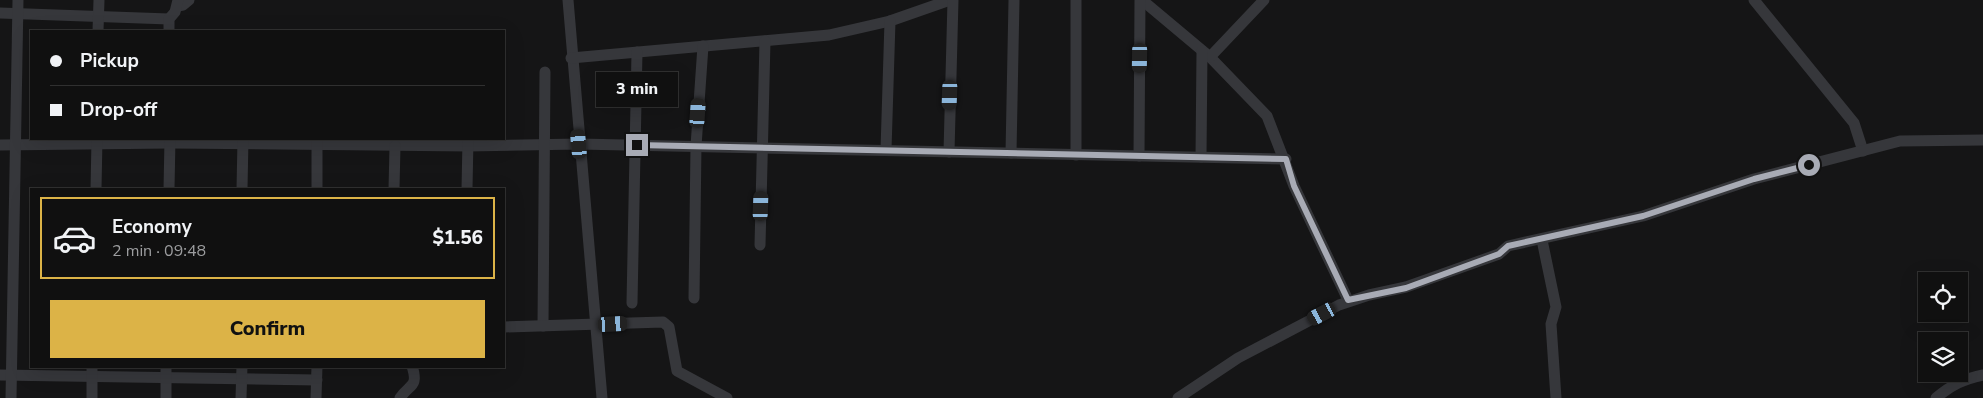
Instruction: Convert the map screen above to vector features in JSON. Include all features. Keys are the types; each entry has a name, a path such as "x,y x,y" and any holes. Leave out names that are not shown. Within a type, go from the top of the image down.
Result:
{"street":[{"path":"11,398 6,375 16,145 18,0"},
{"path":"98,30 99,0"},
{"path":"169,30 169,19 178,3 187,3 189,0"},
{"path":"568,0 571,58 597,325 602,398"},
{"path":"571,58 829,35 890,20 951,0 948,152"},
{"path":"1011,153 1014,0"},
{"path":"1076,0 1076,155"},
{"path":"1139,156 1141,0"},
{"path":"1141,0 1206,54 1267,116 1286,159 1294,186 1348,300"},
{"path":"1201,157 1206,54 1264,0"},
{"path":"1754,0 1854,124 1863,151"},
{"path":"0,13 169,19"},
{"path":"886,150 890,20"},
{"path":"760,245 764,148 765,41"},
{"path":"694,298 696,146 703,46"},
{"path":"632,303 637,145 637,52"},
{"path":"543,326 545,72"},
{"path":"1178,398 1238,358 1348,300 1406,288 1499,254 1508,246 1542,240 1643,216 1754,179 1900,141 1983,140"},
{"path":"169,188 170,141"},
{"path":"0,145 243,141 395,146 468,142 1286,159"},
{"path":"242,188 243,141"},
{"path":"96,142 96,188"},
{"path":"317,142 317,188"},
{"path":"467,188 468,142"},
{"path":"394,188 395,146"},
{"path":"1542,240 1556,307 1551,324 1556,398"},
{"path":"505,326 662,322 669,327 678,372 727,398"},
{"path":"316,398 317,368"},
{"path":"400,398 412,388 415,377 413,368"},
{"path":"6,375 92,372 242,372 317,380"},
{"path":"92,372 92,398"},
{"path":"166,372 166,398"},
{"path":"242,372 242,398"},
{"path":"1936,398 1957,383 1983,375"}],"route":[{"path":"637,145 1286,159 1294,186 1348,300 1406,288 1443,272 1499,254 1508,246 1542,240 1643,216 1754,179 1809,165"}]}
